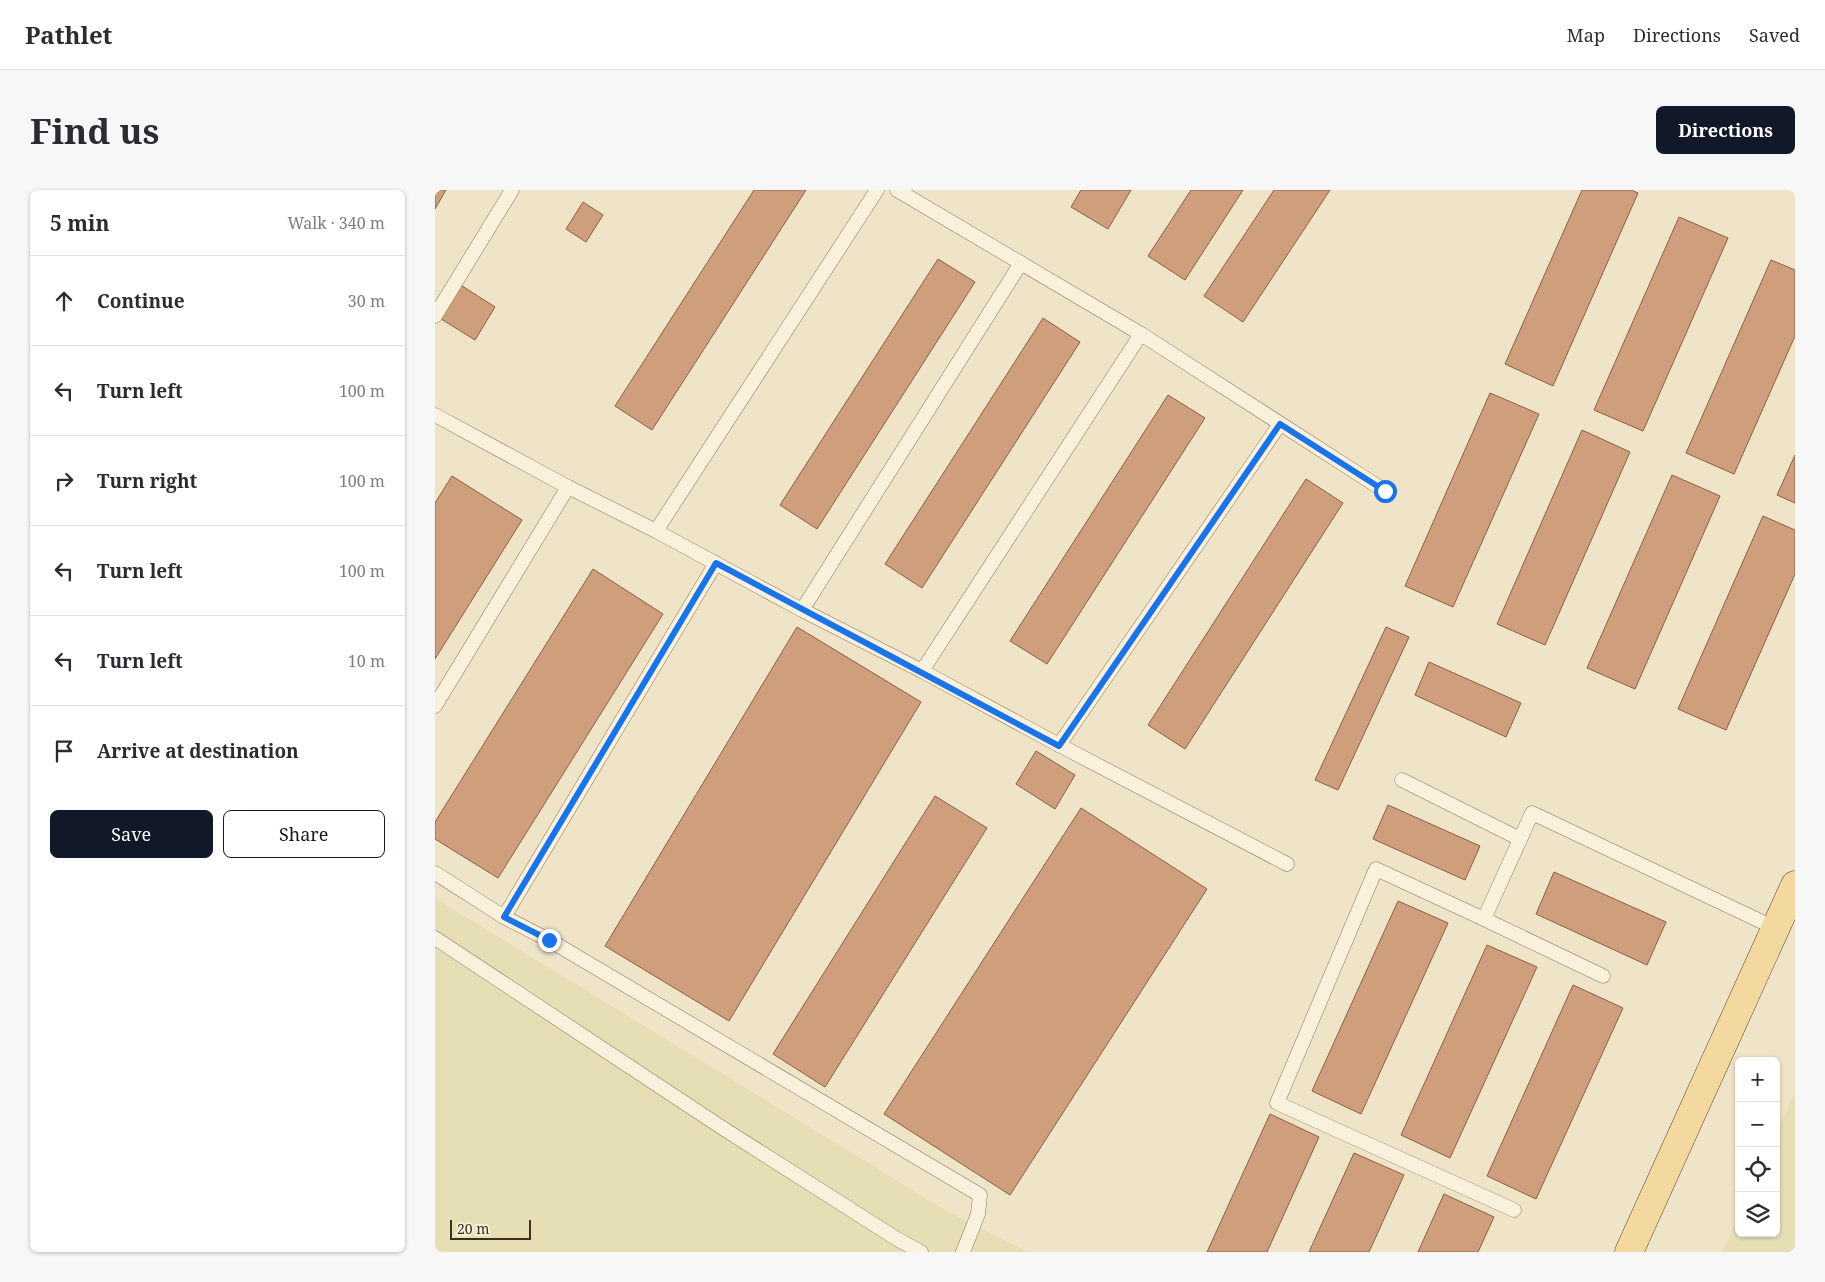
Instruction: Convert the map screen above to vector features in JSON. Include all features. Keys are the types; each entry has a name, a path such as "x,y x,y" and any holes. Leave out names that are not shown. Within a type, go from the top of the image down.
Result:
{"main road":[{"path":"1629,1252 1795,885"}],"lane":[{"path":"435,316 512,190"},
{"path":"656,531 877,190"},
{"path":"897,190 1141,334 1385,491"},
{"path":"802,610 1021,263"},
{"path":"922,671 1141,334"},
{"path":"435,415 568,488 656,531 802,610 922,671 1059,746 1287,864"},
{"path":"1059,746 1280,424"},
{"path":"435,706 568,488"},
{"path":"504,917 716,563"},
{"path":"1402,780 1520,838"},
{"path":"1484,919 1531,813 1775,928"},
{"path":"1514,1210 1277,1103 1376,869 1603,976"},
{"path":"435,873 504,917 549,940 981,1195 978,1214 963,1252"},
{"path":"435,938 724,1129 897,1239 921,1252"}],"shaded area":[{"path":"435,898 945,1210 1028,1252 435,1252"},
{"path":"1795,1092 1795,1252 1722,1252 1735,1224 1735,1237 1780,1237 1780,1124"}],"building":[{"path":"435,190 446,190 435,209"},
{"path":"754,190 806,190 652,430 615,406"},
{"path":"1081,190 1131,190 1108,229 1071,207"},
{"path":"1191,190 1243,190 1185,280 1148,256"},
{"path":"1274,190 1330,190 1243,322 1204,296"},
{"path":"1582,190 1631,190 1638,193 1553,386 1505,364"},
{"path":"583,202 603,215 586,242 566,229"},
{"path":"1679,217 1728,238 1643,431 1594,410"},
{"path":"938,259 975,282 817,529 780,505"},
{"path":"1771,260 1795,270 1795,336 1734,474 1686,453"},
{"path":"459,284 495,307 475,340 438,317"},
{"path":"1043,318 1080,342 922,588 885,564"},
{"path":"1490,393 1539,414 1453,607 1405,586"},
{"path":"1168,395 1205,418 1047,664 1010,641"},
{"path":"1582,430 1630,452 1545,645 1497,624"},
{"path":"1795,455 1795,503 1777,495"},
{"path":"1672,475 1720,496 1635,689 1587,668"},
{"path":"452,476 522,520 435,659 435,503"},
{"path":"1306,479 1343,503 1185,749 1148,725"},
{"path":"1763,516 1795,530 1795,574 1726,730 1678,709"},
{"path":"593,569 663,614 498,878 435,839 435,822"},
{"path":"797,627 921,702 729,1021 605,946"},
{"path":"1386,627 1409,637 1338,790 1315,780"},
{"path":"1429,662 1521,703 1506,737 1415,695"},
{"path":"1036,751 1075,775 1055,809 1016,784"},
{"path":"935,796 987,828 825,1087 773,1054"},
{"path":"1388,805 1480,846 1465,880 1373,839"},
{"path":"1081,808 1207,889 1010,1195 884,1114"},
{"path":"1554,872 1666,922 1647,965 1536,914"},
{"path":"1398,901 1448,923 1361,1114 1312,1091"},
{"path":"1487,945 1537,967 1450,1158 1401,1135"},
{"path":"1573,985 1623,1008 1536,1199 1487,1176"},
{"path":"1270,1114 1319,1137 1267,1252 1207,1252"},
{"path":"1354,1153 1404,1175 1369,1252 1309,1252"},
{"path":"1444,1194 1494,1217 1478,1252 1418,1252"}],"route":[{"path":"549,940 504,917 716,563 802,610 922,671 1059,746 1280,424 1385,491"}]}
